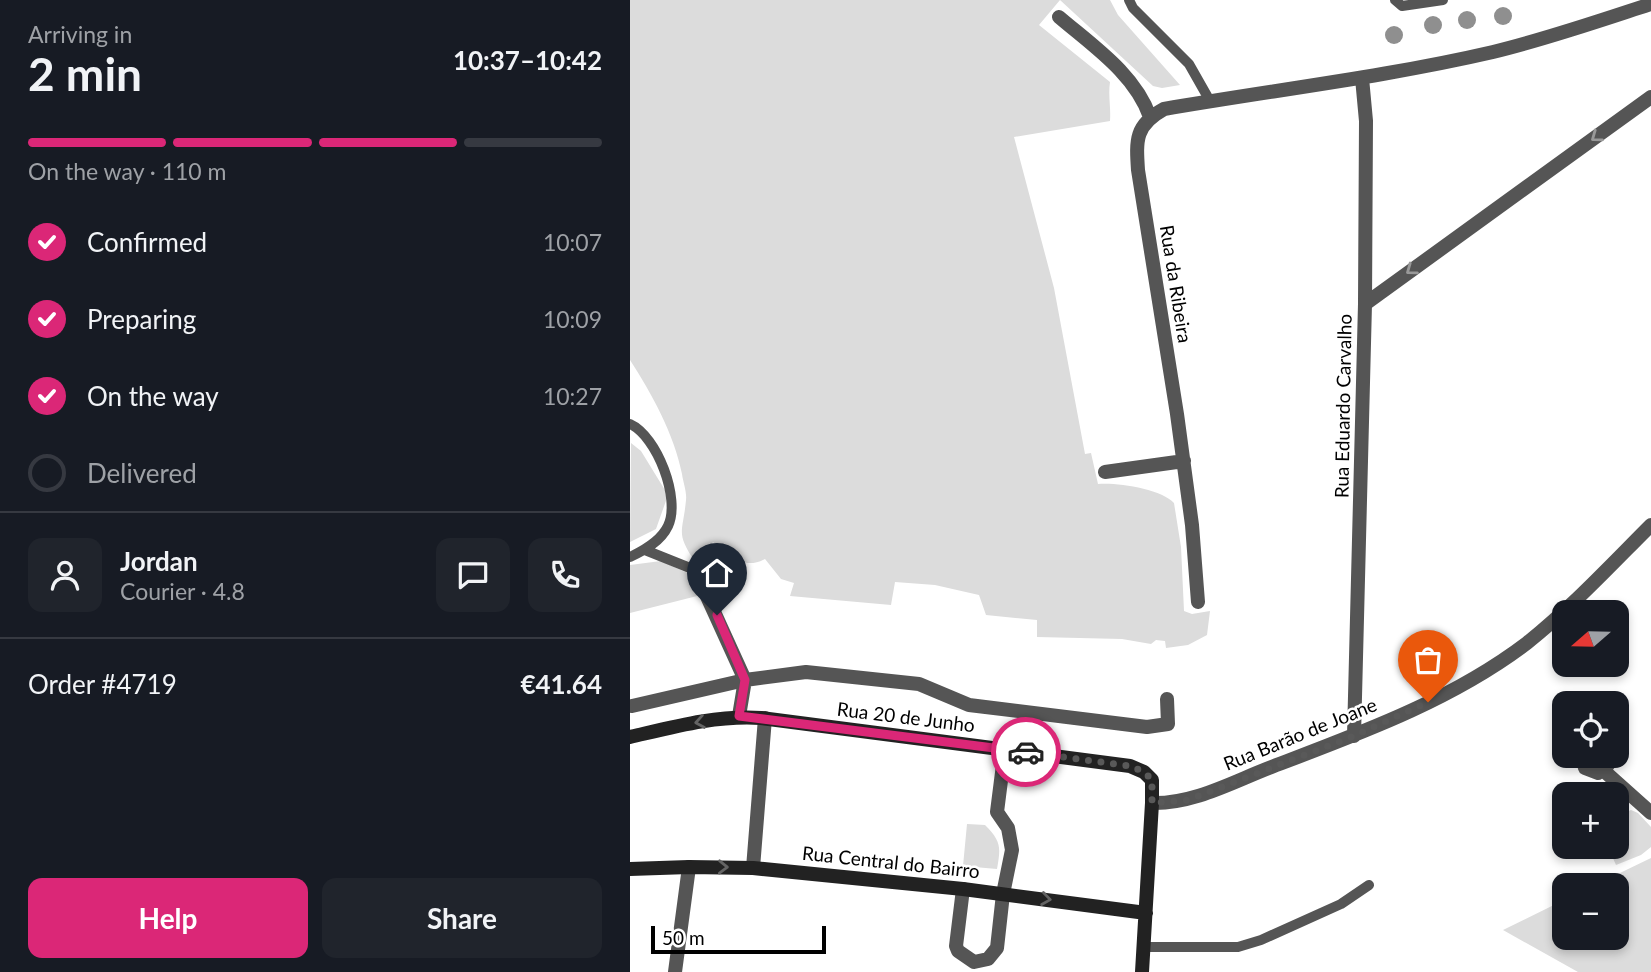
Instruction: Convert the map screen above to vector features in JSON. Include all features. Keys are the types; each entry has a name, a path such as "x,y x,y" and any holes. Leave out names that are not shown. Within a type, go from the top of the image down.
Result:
{"street":[{"path":"1059,17 1124,74 1143,97 1150,117 1164,109 1362,78 1493,52 1651,4"},
{"path":"1362,78 1366,121 1365,304"},
{"name":"Rua Eduardo Carvalho","path":"1354,736 1365,304 1651,97"},
{"name":"Rua da Ribeira","path":"1150,117 1139,132 1137,140 1138,170 1184,461 1198,602"},
{"path":"1105,472 1184,461"},
{"name":"Rua Barão de Joane","path":"1152,803 1188,800 1354,736 1452,690 1508,656 1543,629 1651,525"},
{"path":"695,570 745,680 739,716"},
{"path":"632,706 745,680 806,672 919,684 969,705 1147,727 1168,724 1167,699"},
{"name":"Rua 20 de Junho","path":"630,737 703,721 739,716 765,718 1130,766 1144,772 1152,780 1152,803"},
{"path":"753,868 765,718"},
{"path":"963,889 956,946 973,967 988,959 997,948 1003,894 1012,850 1008,828 997,813 1005,749"},
{"path":"1610,768 1651,813"},
{"path":"1142,972 1152,803"},
{"path":"676,972 689,867"},
{"name":"Rua Central do Bairro","path":"630,869 753,868 963,889 1146,913"}],"lane":[{"path":"1129,0 1133,8 1189,64 1210,101"},
{"path":"1395,0 1402,6 1443,0"},
{"path":"630,424 650,443 661,462 670,485 673,505 669,525 660,537 645,550 630,556"},
{"path":"645,550 695,570"},
{"path":"1144,947 1238,947 1261,940 1341,905 1369,886"}],"shaded area":[{"path":"630,0 1060,0 1039,25 1110,82 1110,121 1014,137 1054,288 1085,454 1091,453 1098,484 1138,488 1160,494 1174,503 1181,547 1184,611 1192,614 1210,611 1207,635 1188,645 1166,648 1165,641 1156,640 1151,644 1122,639 1037,637 1037,620 986,615 979,595 935,585 895,582 891,605 790,596 794,583 781,579 765,559 743,562 713,542 695,562 683,538 686,494 674,444 654,400 630,360"},
{"path":"1060,0 1110,0 1118,15 1180,85 1162,88 1153,86"},
{"path":"631,443 641,451 668,495 656,529 630,542"},
{"path":"661,561 692,575 705,594 630,613 630,565"},
{"path":"1629,811 1638,813 1651,827 1651,847 1641,855 1616,865 1613,859 1629,859"},
{"path":"967,824 985,825 997,840 997,869 963,866"},
{"path":"1651,858 1651,972 1578,972 1503,930 1552,906 1552,950 1629,950 1629,873 1620,873"}],"way so far":[{"path":"1026,752 1130,766 1144,772 1152,780 1152,803 1169,803 1188,800 1354,736 1428,702"}],"route":[{"path":"717,615 745,680 739,716 1026,752"}]}
